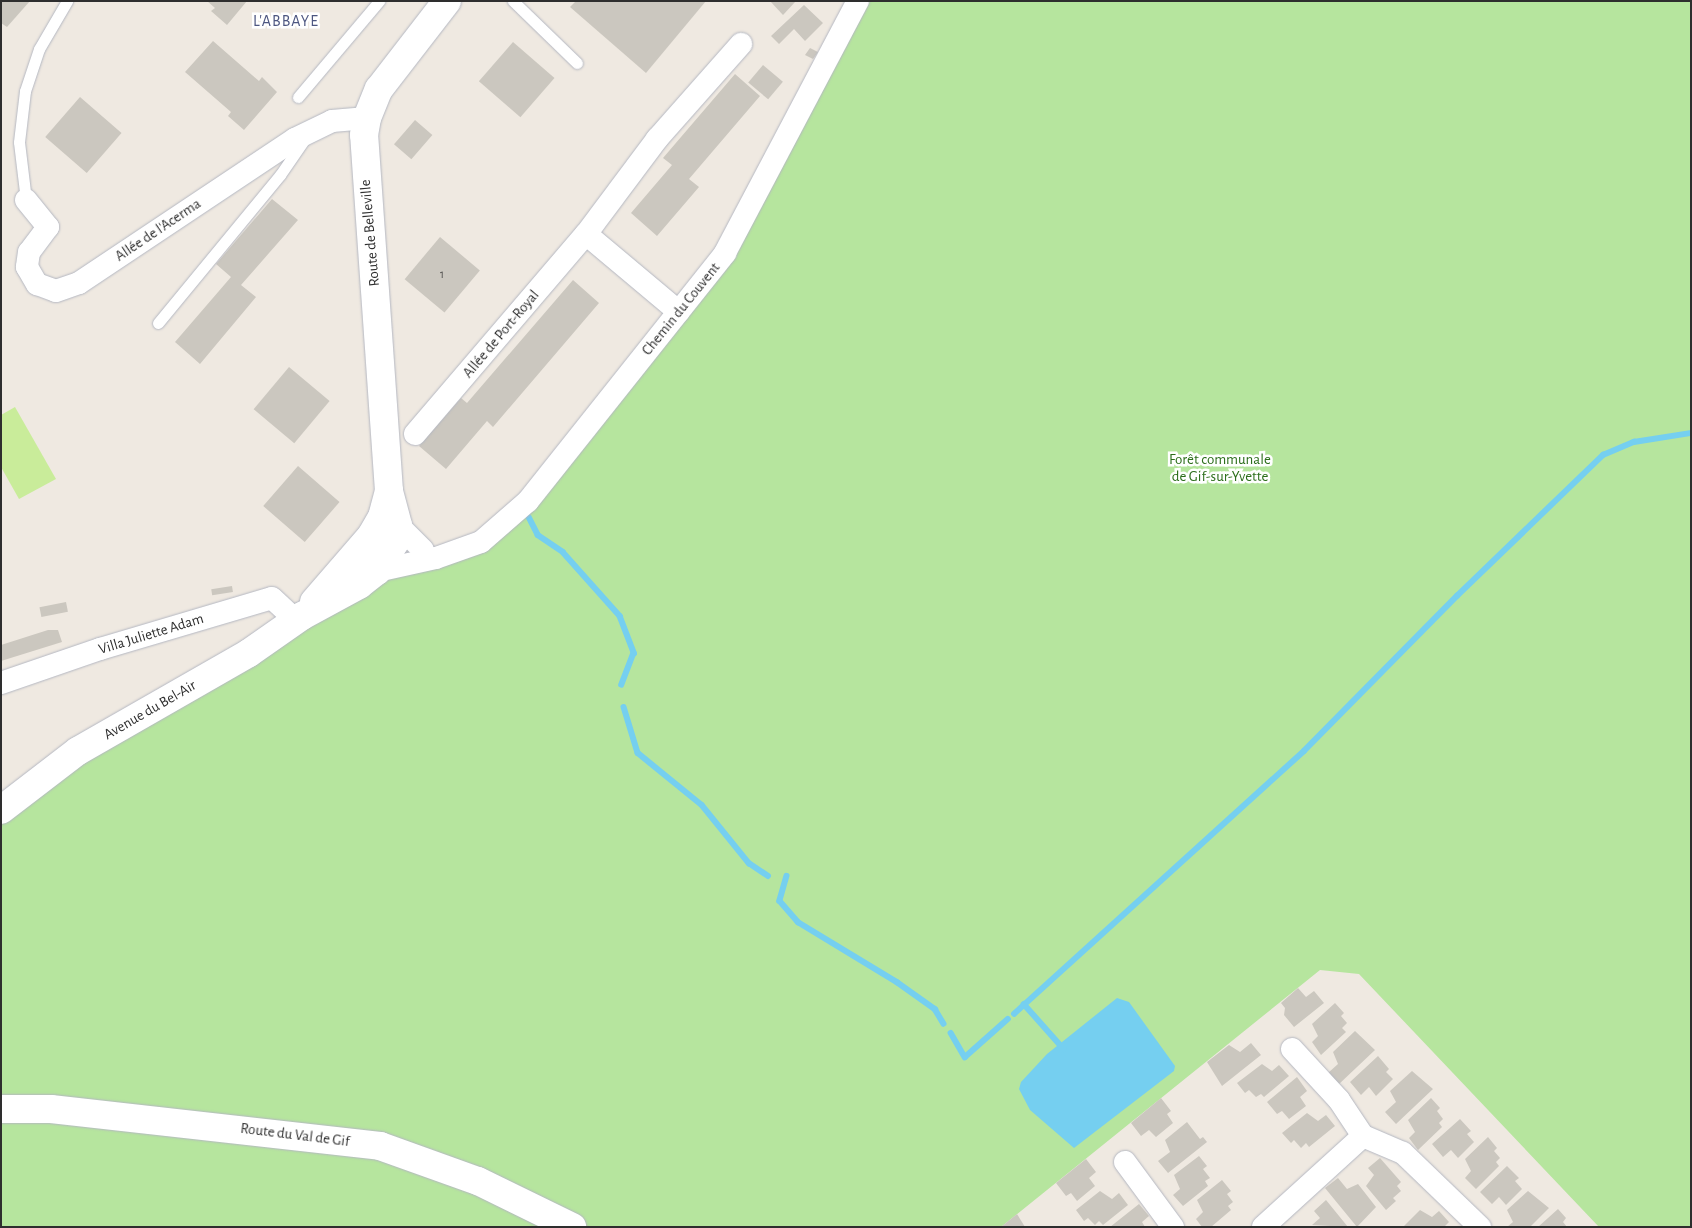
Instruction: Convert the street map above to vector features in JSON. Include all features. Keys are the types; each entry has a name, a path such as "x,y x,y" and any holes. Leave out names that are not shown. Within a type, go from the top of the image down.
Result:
{"street":[{"name":"Route de Belleville","path":"388,534 382,516 389,491 364,157 367,118 379,89 447,1"},
{"name":"Chemin du Couvent","path":"358,576 429,554 481,542 528,501 725,253 849,5"},
{"name":"Allée de Port-Royal","path":"415,434 586,234 656,140 741,44"},
{"name":"Allée de l'Acerma","path":"26,200 48,227 29,252 27,268 37,284 56,291 79,283 308,133 332,121 367,118"},
{"path":"586,234 679,312"},
{"name":"Route de Belleville","path":"299,618 358,576 388,534"},
{"name":"Route de Belleville","path":"358,576 388,534"},
{"path":"388,534 429,554"},
{"name":"Villa Juliette Adam","path":"1,683 100,649 272,598 299,618"},
{"name":"Avenue du Bel-Air","path":"1,810 78,751 248,653 299,618"},
{"path":"1292,1049 1339,1100 1363,1136 1403,1153 1480,1227"},
{"name":"Route du Val de Gif","path":"1,1109 60,1110 380,1146 478,1182 572,1227"},
{"path":"1263,1227 1363,1136"},
{"path":"1125,1162 1173,1227"}],"lane":[{"path":"26,200 19,142 25,91 39,49 67,1"},
{"path":"298,97 379,1"},
{"path":"513,1 577,63"},
{"path":"158,323 280,175 308,133"}],"green space":[{"name":"Forêt communale de Gif-sur-Yvette","path":"868,1 1691,1 1691,1227 1599,1227 1359,974 1320,970 1001,1227 1,1227 1,812 384,580 486,552 659,347"},
{"path":"15,407 56,479 19,499 1,467 1,415"}],"water":[{"path":"1117,998 1129,1002 1175,1066 1174,1071 1074,1148 1030,1110 1019,1089 1021,1082 1047,1054"}],"building":[{"path":"1,1 30,1 7,27 1,23"},
{"path":"207,1 247,1 227,25 211,11 215,8"},
{"path":"576,1 706,1 646,73 570,7"},
{"path":"770,1 796,1 783,15"},
{"path":"804,5 823,23 805,41 794,29 779,44 771,36"},
{"path":"213,41 259,81 262,77 277,92 244,130 228,116 231,112 185,72"},
{"path":"513,42 555,78 520,117 479,81"},
{"path":"810,48 818,52 813,59 805,55"},
{"path":"763,65 783,82 768,99 748,83"},
{"path":"735,74 760,96 689,179 699,187 657,236 631,213 672,165 663,158"},
{"path":"80,97 122,133 87,173 45,137"},
{"path":"415,120 432,135 411,159 394,144"},
{"path":"272,199 298,220 241,285 256,297 200,364 175,342 231,277 216,264"},
{"path":"440,237 480,270 444,313 405,279"},
{"path":"573,280 599,303 493,427 487,421 446,469 419,446 461,398 467,403"},
{"path":"289,367 330,401 294,443 254,409"},
{"path":"298,466 340,502 305,542 263,506"},
{"path":"232,586 233,592 212,595 211,589"},
{"path":"66,602 68,612 41,617 39,607"},
{"path":"48,630 58,630 62,642 1,661 1,645"},
{"path":"1298,988 1306,997 1314,991 1324,1003 1294,1027 1284,1015 1285,1008 1281,1003"},
{"path":"1335,1003 1344,1013 1341,1016 1347,1023 1342,1028 1346,1032 1321,1055 1312,1042 1318,1036 1312,1024"},
{"path":"1355,1031 1375,1050 1338,1085 1328,1073 1338,1064 1333,1052"},
{"path":"1251,1043 1261,1055 1222,1086 1207,1062 1229,1045 1240,1052"},
{"path":"1378,1056 1389,1069 1386,1072 1393,1079 1376,1096 1369,1087 1361,1095 1350,1082"},
{"path":"1262,1064 1272,1071 1279,1065 1289,1076 1264,1097 1261,1094 1256,1097 1249,1090 1245,1093 1237,1083"},
{"path":"1412,1071 1433,1089 1396,1124 1385,1112 1396,1102 1390,1091"},
{"path":"1297,1077 1307,1091 1300,1097 1306,1106 1289,1119 1282,1111 1277,1114 1267,1102"},
{"path":"1161,1098 1171,1111 1167,1114 1173,1123 1156,1137 1149,1130 1141,1136 1131,1123"},
{"path":"1431,1098 1440,1108 1437,1111 1443,1119 1439,1123 1442,1127 1418,1150 1409,1138 1415,1132 1408,1120"},
{"path":"1307,1113 1318,1121 1326,1115 1335,1126 1309,1147 1306,1143 1301,1148 1294,1140 1291,1143 1282,1133"},
{"path":"1460,1119 1471,1131 1467,1134 1474,1142 1458,1158 1451,1150 1443,1157 1432,1144"},
{"path":"1187,1122 1200,1139 1203,1137 1207,1142 1168,1173 1158,1161 1170,1152 1165,1140"},
{"path":"1488,1137 1497,1148 1494,1151 1500,1158 1496,1162 1499,1166 1476,1189 1465,1178 1471,1171 1465,1159"},
{"path":"1199,1156 1207,1166 1203,1169 1210,1178 1205,1181 1208,1186 1183,1206 1173,1195 1180,1189 1174,1175"},
{"path":"1380,1158 1401,1182 1397,1186 1401,1191 1393,1198 1396,1201 1386,1210 1366,1186 1374,1175 1368,1168"},
{"path":"1086,1159 1096,1172 1089,1178 1095,1186 1077,1201 1071,1193 1066,1196 1056,1183"},
{"path":"1507,1166 1519,1178 1515,1181 1522,1189 1506,1205 1499,1197 1492,1204 1480,1192"},
{"path":"1338,1178 1347,1189 1358,1184 1376,1207 1357,1227 1325,1188"},
{"path":"1222,1180 1231,1191 1227,1194 1233,1202 1228,1206 1231,1210 1211,1227 1202,1227 1196,1219 1203,1212 1197,1200"},
{"path":"1100,1191 1112,1199 1119,1193 1128,1205 1103,1225 1099,1221 1095,1225 1088,1218 1084,1221 1076,1210"},
{"path":"1528,1191 1549,1208 1530,1227 1507,1227 1513,1222 1507,1210"},
{"path":"1326,1200 1348,1227 1312,1225 1320,1218 1314,1211"},
{"path":"1139,1204 1149,1216 1142,1222 1145,1227 1110,1227"},
{"path":"1558,1209 1566,1218 1563,1222 1567,1227 1538,1227"},
{"path":"1420,1210 1432,1217 1439,1211 1449,1222 1444,1227 1403,1227"},
{"path":"1017,1214 1025,1227 1001,1227"}],"waterway":[{"path":"1014,1014 1304,751 1457,596 1603,455 1634,442 1691,433"},
{"path":"529,517 538,535 563,552 620,616 634,653 622,685"},
{"path":"624,707 638,753 702,805 749,863 768,876"},
{"path":"787,876 780,901 798,922 897,982 935,1009 944,1024"},
{"path":"1024,1004 1064,1049"},
{"path":"951,1033 965,1057 1008,1019"}],"district":[{"name":"L'ABBAYE","path":"286,21"}]}
